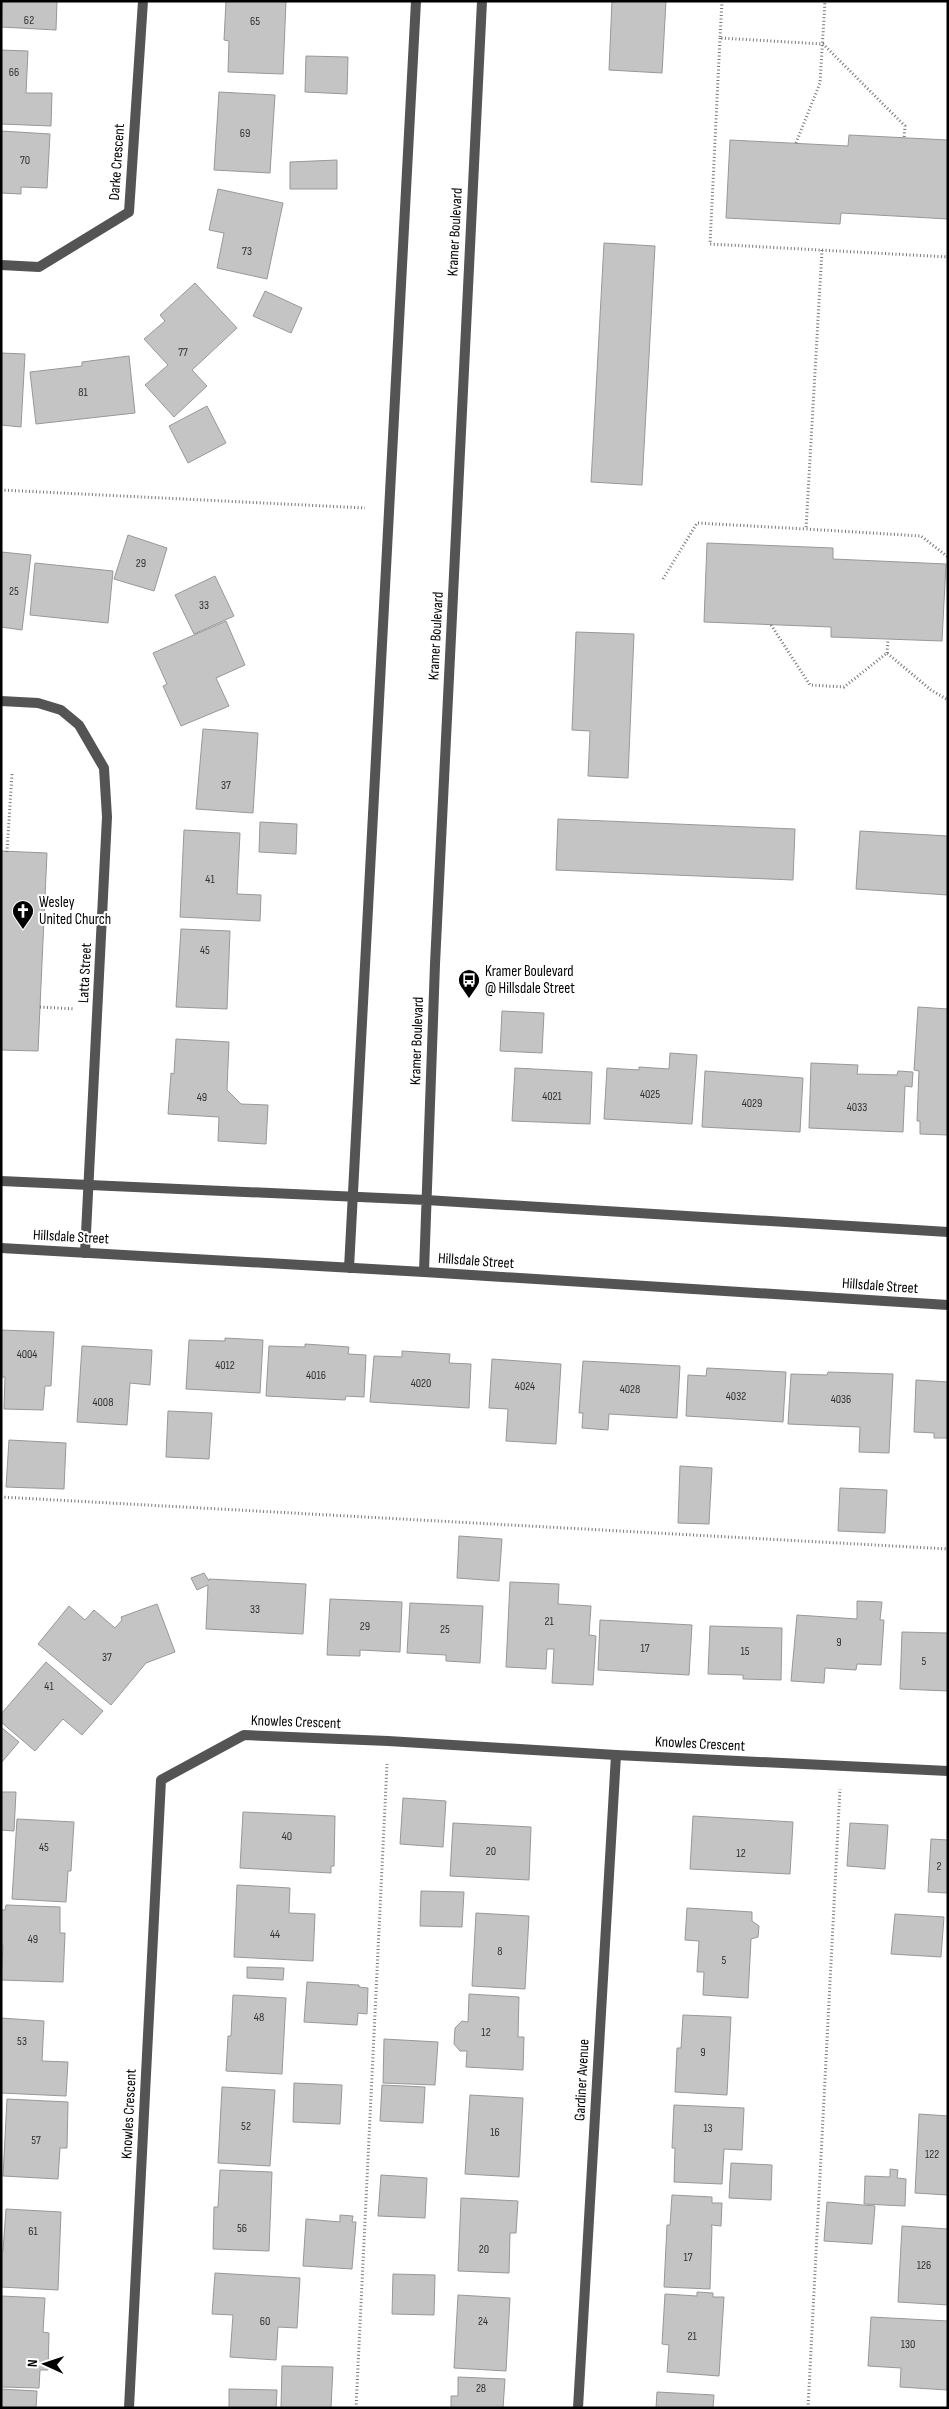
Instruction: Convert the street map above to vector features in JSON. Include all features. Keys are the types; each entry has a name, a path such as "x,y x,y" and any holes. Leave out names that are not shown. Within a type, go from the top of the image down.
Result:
{"street":[{"name":"Darke Crescent","path":"1,265 39,267 129,212 143,1"},
{"path":"349,1268 416,1"},
{"name":"Kramer Boulevard","path":"424,1272 435,964 482,1"},
{"name":"Latta Street","path":"1,701 38,703 61,710 79,724 104,768 107,817 85,1253"},
{"path":"1,1181 353,1196 948,1232"},
{"name":"Hillsdale Street","path":"1,1248 948,1305"},
{"name":"Knowles Crescent","path":"129,2408 161,1780 244,1735 948,1771"},
{"name":"Gardiner Avenue","path":"578,2408 616,1755"}],"path":[{"path":"722,1 710,244 948,257"},
{"path":"796,143 820,83 825,1"},
{"path":"720,38 823,44 905,126 904,138"},
{"path":"806,529 822,250"},
{"path":"1,490 390,509"},
{"path":"663,580 697,523 922,536 948,557"},
{"path":"771,625 810,685 844,687 886,653 888,640"},
{"path":"886,653 931,690 948,700"},
{"path":"7,852 12,774"},
{"path":"40,1007 98,1010"},
{"path":"1,1497 948,1548"},
{"path":"356,2408 388,1741"},
{"path":"808,2408 841,1765"}],"building":[{"path":"2,1 57,1 56,30 1,27"},
{"path":"226,1 286,1 283,74 228,72 229,41 224,40"},
{"path":"612,1 666,1 662,73 609,70"},
{"path":"1,50 28,51 26,93 52,93 51,126 1,124"},
{"path":"306,56 348,57 347,94 305,92"},
{"path":"219,92 275,95 270,173 214,170"},
{"path":"1,131 50,134 47,188 21,187 21,194 1,193"},
{"path":"849,135 948,140 948,219 841,213 840,224 726,218 730,140 848,146"},
{"path":"337,160 337,189 290,189 290,162"},
{"path":"218,189 283,203 267,279 217,268 224,233 209,230"},
{"path":"604,243 655,246 642,485 591,482"},
{"path":"195,283 237,328 192,370 207,386 174,417 145,385 168,365 144,339 165,321 160,315"},
{"path":"265,291 302,308 291,333 253,316"},
{"path":"1,353 25,354 21,427 1,425"},
{"path":"129,356 135,413 36,424 30,372 82,366 82,362"},
{"path":"207,406 226,443 188,463 169,426"},
{"path":"128,535 167,548 154,591 114,579"},
{"path":"707,543 833,548 833,559 946,564 942,641 831,637 831,627 704,622"},
{"path":"1,552 31,555 22,630 1,627"},
{"path":"35,563 113,571 108,623 30,615"},
{"path":"215,576 234,616 194,634 175,595"},
{"path":"226,621 245,665 216,678 229,706 181,726 163,686 167,684 153,653"},
{"path":"576,632 634,634 628,778 588,776 590,731 572,730"},
{"path":"203,729 258,733 253,813 196,809"},
{"path":"558,819 795,829 793,880 556,870"},
{"path":"260,822 297,824 296,854 259,852"},
{"path":"184,830 240,833 237,894 261,895 260,921 180,917"},
{"path":"860,831 948,836 948,895 856,889"},
{"name":"Wesley United Church","path":"1,851 47,853 38,1051 1,1050"},
{"path":"181,929 230,931 227,1009 176,1007"},
{"path":"918,1007 948,1009 948,1135 920,1134 920,1121 917,1121 919,1071 914,1070"},
{"path":"502,1011 544,1013 542,1053 500,1051"},
{"path":"176,1039 229,1042 227,1090 241,1104 268,1105 266,1144 218,1141 219,1117 168,1114 171,1073 174,1074"},
{"path":"670,1053 697,1055 692,1124 604,1119 607,1068 639,1070 639,1067 669,1069"},
{"path":"811,1063 858,1065 857,1074 897,1075 898,1071 913,1072 912,1087 905,1086 903,1132 809,1128"},
{"path":"515,1068 592,1072 590,1124 512,1121"},
{"path":"705,1071 803,1078 800,1132 702,1127"},
{"path":"1,1330 54,1332 51,1386 45,1386 43,1410 4,1409 5,1377 1,1377"},
{"path":"225,1338 263,1340 260,1393 186,1389 189,1340 225,1341"},
{"path":"305,1344 349,1347 348,1354 366,1355 364,1397 346,1396 345,1400 266,1396 269,1346 305,1347"},
{"path":"82,1346 152,1350 150,1385 130,1383 127,1425 77,1422"},
{"path":"402,1351 450,1354 449,1363 471,1364 469,1408 370,1402 374,1356 402,1357"},
{"path":"492,1359 561,1364 556,1444 506,1441 508,1409 489,1408"},
{"path":"583,1361 680,1366 677,1418 609,1414 608,1430 582,1428 583,1413 579,1413"},
{"path":"707,1368 786,1372 783,1422 686,1416 688,1375 706,1376"},
{"path":"828,1372 893,1374 889,1453 859,1452 860,1427 788,1424 791,1374 827,1375"},
{"path":"916,1380 948,1382 948,1438 934,1438 934,1433 914,1432"},
{"path":"168,1411 212,1413 209,1459 166,1457"},
{"path":"9,1440 66,1443 64,1489 6,1487"},
{"path":"680,1466 712,1468 709,1524 678,1523"},
{"path":"840,1488 887,1490 885,1533 838,1531"},
{"path":"459,1536 502,1539 499,1581 457,1578"},
{"path":"204,1573 209,1581 209,1579 306,1584 303,1634 206,1629 208,1585 197,1590 191,1578"},
{"path":"510,1582 559,1584 558,1604 591,1606 589,1635 596,1636 593,1685 552,1683 554,1649 547,1649 546,1669 506,1667"},
{"path":"330,1599 402,1602 400,1652 360,1650 360,1656 327,1655"},
{"path":"857,1601 882,1602 880,1620 884,1620 881,1665 857,1664 856,1670 825,1668 824,1683 791,1681 797,1615 857,1619"},
{"path":"410,1603 483,1606 480,1663 446,1661 446,1655 407,1653"},
{"path":"157,1604 175,1652 146,1663 111,1705 38,1644 69,1606 85,1620 94,1610 115,1628 122,1620 121,1617"},
{"path":"600,1620 692,1625 689,1675 598,1670"},
{"path":"710,1626 782,1628 781,1680 743,1679 743,1675 708,1674"},
{"path":"902,1632 948,1633 948,1691 900,1689"},
{"path":"46,1662 103,1711 82,1735 63,1719 35,1751 1,1722 1,1714"},
{"path":"1,1727 19,1742 1,1763"},
{"path":"1,1792 16,1792 14,1831 1,1830"},
{"path":"403,1798 446,1801 443,1847 400,1844"},
{"path":"243,1812 335,1816 334,1866 331,1866 331,1873 240,1868"},
{"path":"693,1816 793,1822 790,1874 690,1869"},
{"path":"17,1819 74,1822 71,1871 68,1871 66,1902 12,1899"},
{"path":"453,1823 531,1827 529,1880 450,1876"},
{"path":"850,1823 888,1825 885,1869 847,1866"},
{"path":"931,1839 948,1840 948,1893 928,1892"},
{"path":"237,1885 290,1888 289,1913 315,1914 313,1961 234,1957"},
{"path":"421,1891 464,1892 462,1927 420,1926"},
{"path":"6,1905 60,1907 60,1933 65,1933 63,1982 1,1980 3,1945 1,1945 1,1910 5,1910"},
{"path":"687,1908 752,1912 752,1921 759,1926 758,1937 751,1939 748,1998 703,1995 704,1972 697,1972 699,1941 685,1940"},
{"path":"476,1913 529,1916 525,1989 472,1986"},
{"path":"895,1914 944,1917 941,1957 891,1954"},
{"path":"247,1967 284,1968 283,1980 247,1978"},
{"path":"307,1982 359,1985 359,1987 368,1988 367,2014 358,2013 357,2025 304,2022"},
{"path":"469,1994 519,1997 518,2037 524,2037 523,2070 466,2067 467,2051 460,2051 454,2044 455,2028 462,2021 468,2022"},
{"path":"233,1995 286,1998 282,2074 226,2071 228,2036 231,2036"},
{"path":"683,2015 731,2017 727,2095 675,2092 677,2048 681,2048"},
{"path":"1,2018 44,2021 42,2061 68,2062 66,2096 1,2093"},
{"path":"384,2039 438,2042 435,2085 383,2083"},
{"path":"294,2083 342,2085 340,2124 293,2122"},
{"path":"382,2085 425,2087 423,2123 380,2121"},
{"path":"222,2087 275,2090 270,2166 218,2163"},
{"path":"470,2095 523,2098 519,2177 465,2174"},
{"path":"7,2099 68,2102 67,2148 60,2148 58,2179 3,2176"},
{"path":"674,2105 744,2108 742,2150 724,2149 722,2184 674,2182 675,2148 672,2148"},
{"path":"919,2114 948,2116 948,2195 915,2193"},
{"path":"731,2163 772,2165 771,2200 729,2198"},
{"path":"890,2169 898,2170 897,2178 906,2179 905,2206 864,2204 865,2176 890,2177"},
{"path":"220,2170 272,2172 269,2251 213,2249 214,2207 218,2207"},
{"path":"381,2175 427,2178 425,2218 378,2216"},
{"path":"672,2195 712,2197 712,2203 722,2203 721,2226 711,2225 710,2289 664,2287 667,2225 670,2225"},
{"path":"461,2198 518,2201 516,2233 510,2233 509,2273 458,2271"},
{"path":"827,2202 875,2206 872,2244 824,2241"},
{"path":"6,2209 61,2212 58,2290 1,2287 1,2251 3,2251"},
{"path":"340,2215 353,2216 352,2222 356,2222 352,2269 303,2266 306,2219 340,2222"},
{"path":"902,2226 948,2229 948,2305 898,2302"},
{"path":"215,2273 300,2278 297,2328 278,2327 276,2360 230,2357 233,2315 212,2314"},
{"path":"393,2274 435,2275 434,2315 392,2314"},
{"path":"697,2292 713,2293 713,2297 724,2297 719,2376 667,2372 669,2345 662,2344 665,2294 697,2296"},
{"path":"458,2295 510,2298 506,2371 454,2368"},
{"path":"1,2296 45,2298 43,2332 49,2333 48,2370 40,2370 39,2388 1,2387"},
{"path":"871,2317 948,2321 947,2390 900,2387 901,2368 868,2366"},
{"path":"282,2366 333,2367 331,2408 281,2408"},
{"path":"458,2377 505,2379 503,2408 451,2408 451,2396 458,2396"},
{"path":"1,2389 37,2391 36,2408 1,2408"},
{"path":"229,2389 277,2390 276,2408 229,2408"},
{"path":"657,2392 714,2395 713,2408 656,2408"}],"place":[{"name":"Wesley United Church","path":"23,930"},
{"name":"Kramer Boulevard @ Hillsdale Street","path":"469,999"}]}
